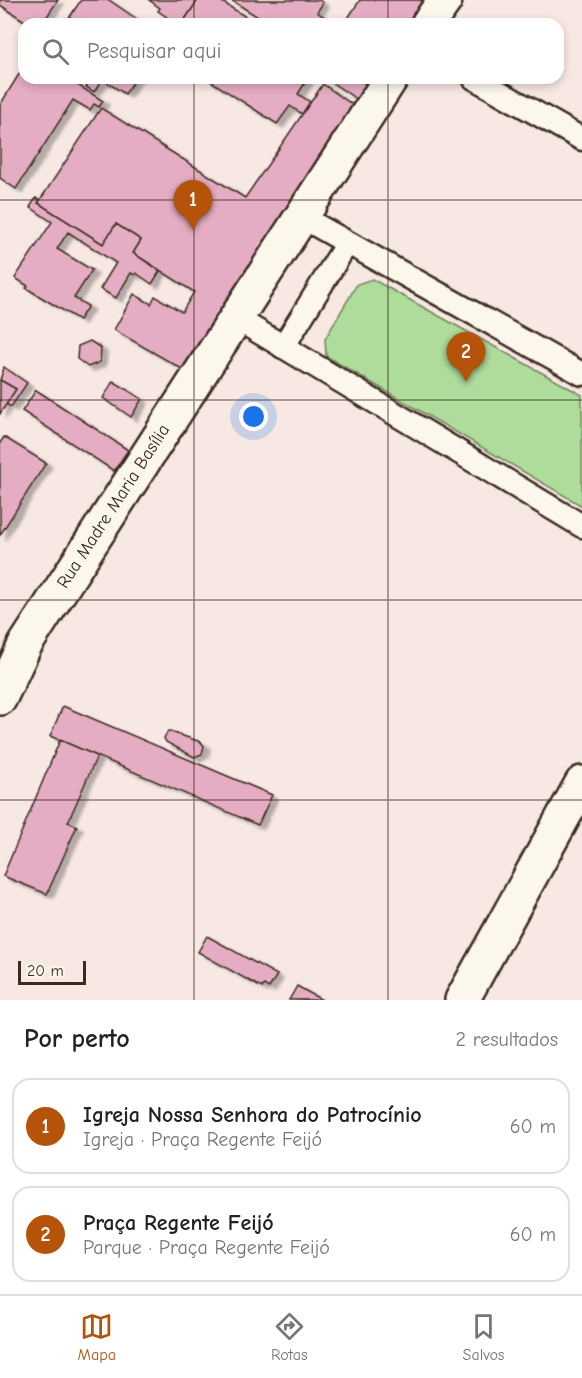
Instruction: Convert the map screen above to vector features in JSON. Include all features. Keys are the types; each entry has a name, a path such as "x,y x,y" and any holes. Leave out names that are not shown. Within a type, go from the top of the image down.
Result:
{"street":[{"path":"432,18 445,0"},
{"name":"Rua Madre Maria Basília","path":"0,698 25,645 234,317 387,84"},
{"path":"485,84 582,139"},
{"path":"300,216 582,375"},
{"path":"283,346 347,243"},
{"path":"234,317 582,526"},
{"path":"462,1000 582,783"}],"green space":[{"path":"372,279 582,395 582,506 326,356 325,339 357,284"}],"building":[{"path":"0,0 58,0 46,18 20,18 0,5"},
{"path":"81,0 109,0 135,18 69,18"},
{"path":"149,0 198,0 186,18 168,18 158,11 160,8"},
{"path":"198,0 219,0 246,17 245,18 186,18"},
{"path":"231,0 319,0 323,3 317,12 326,18 260,18"},
{"path":"360,0 425,0 413,18 348,18"},
{"path":"18,76 18,84 76,84 103,101 99,107 94,104 90,110 73,100 16,189 0,178 0,105"},
{"path":"88,84 100,84 94,92 86,87"},
{"path":"109,84 132,84 125,94"},
{"path":"215,84 304,84 298,94 310,102 302,114 290,106 277,124"},
{"path":"323,84 354,106 182,369 114,330 134,294 151,304 155,296 182,312 194,292 133,253 141,240 116,224 103,244 38,203 101,108 245,198"},
{"path":"334,84 368,85 358,100"},
{"path":"36,198 40,200 38,203 103,244 116,224 141,240 133,253 160,271 152,284 136,273 135,275 131,273 116,298 100,289 116,263 68,232 57,249 92,270 74,298 88,306 79,320 26,288 28,286 15,278 52,222 30,207"},
{"path":"90,341 101,348 100,362 88,367 77,359 78,346"},
{"path":"4,367 27,383 11,407 6,404 16,389 0,380"},
{"path":"0,380 16,389 0,414"},
{"path":"113,381 142,399 131,417 103,398"},
{"path":"36,390 128,450 114,471 22,411"},
{"path":"4,437 46,463 0,535 0,443"},
{"path":"63,706 272,795 258,825 50,736"},
{"path":"168,731 201,742 204,746 202,754 194,757 166,742 164,738"},
{"path":"60,740 97,756 68,822 77,826 47,894 3,876"},
{"path":"207,936 277,975 269,988 264,985 262,988 198,952"},
{"path":"297,986 322,1000 289,1000"}],"place":[{"name":"Igreja Nossa Senhora do Patrocínio","path":"193,230"},
{"name":"Praça Regente Feijó","path":"466,382"}]}
